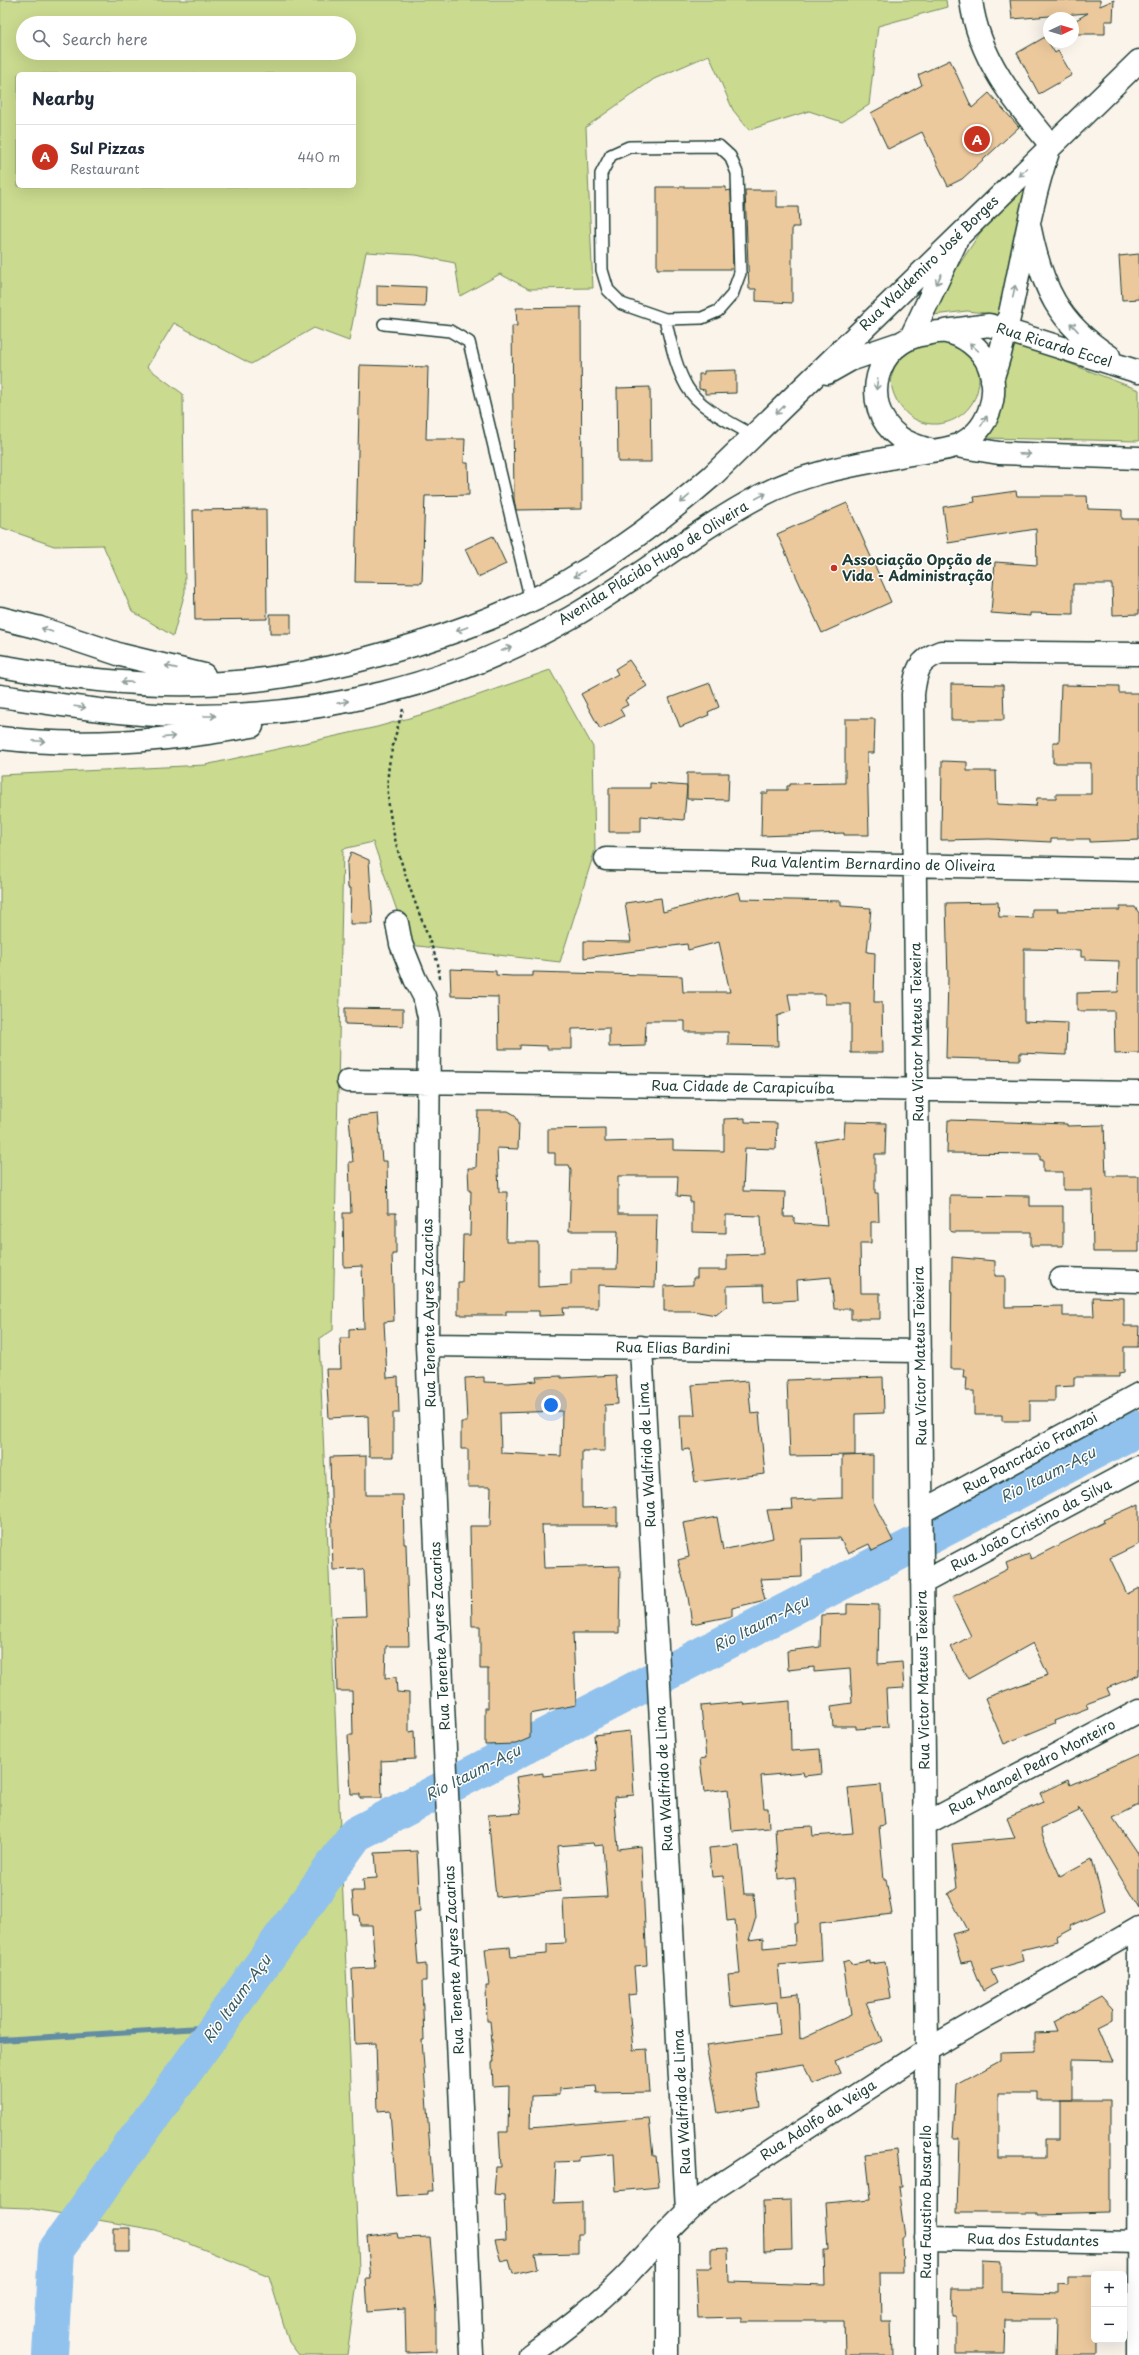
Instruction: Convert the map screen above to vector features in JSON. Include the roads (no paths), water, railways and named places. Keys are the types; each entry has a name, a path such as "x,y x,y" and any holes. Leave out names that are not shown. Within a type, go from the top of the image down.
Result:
{"street":[{"path":"971,0 982,41 994,71 1015,103 1051,145 1029,222 1006,329 992,380"},
{"name":"Rua Waldemiro José Borges","path":"808,383 962,231 1139,61"},
{"path":"1029,222 1042,277 1063,316 1097,349 1133,370"},
{"path":"962,231 905,340 886,357 878,373 876,390 878,407 886,423 898,436 913,445 930,450 956,446 999,453 1139,458"},
{"name":"Rua Ricardo Eccel","path":"945,331 981,325 1006,329 1133,370"},
{"path":"808,383 850,360 905,340 945,331 962,337 977,348 987,363 992,380 993,401 986,420 973,436 956,446"},
{"name":"Avenida Plácido Hugo de Oliveira","path":"0,666 84,679 125,682 236,682 330,668 388,653 476,624 531,601 578,575 644,532 712,476 808,383"},
{"name":"Avenida Plácido Hugo de Oliveira","path":"0,696 122,712 182,716 229,716 305,710 411,686 474,663 568,619 616,590 732,512 782,485 839,468 930,450"},
{"path":"0,618 40,628 121,655 236,682"},
{"name":"Rua Victor Mateus Teixeira","path":"927,2050 913,694 915,676 921,663 930,656 941,652 1139,654"},
{"path":"0,738 56,742 136,741 210,733 258,725 305,710"},
{"name":"Rua Valentim Bernardino de Oliveira","path":"606,859 1139,870"},
{"name":"Rua Tenente Ayres Zacarias","path":"397,923 401,944 415,979 424,996 428,1017 427,1345 472,2355"},
{"name":"Rua Cidade de Carapicuíba","path":"348,1081 1139,1094"},
{"path":"1061,1279 1139,1281"},
{"name":"Rua Elias Bardini","path":"427,1345 920,1351"},
{"name":"Rua Walfrido de Lima","path":"641,1348 688,2210"},
{"name":"Rua Pancrácio Franzoi","path":"922,1520 1139,1394"},
{"name":"Rua João Cristino da Silva","path":"922,1584 1139,1467"},
{"name":"Rua Manoel Pedro Monteiro","path":"925,1824 1139,1711"},
{"path":"1138,2355 1139,1928"},
{"name":"Rua Adolfo da Veiga","path":"530,2355 593,2307 688,2210 712,2190 742,2169 927,2050 1139,1928"},
{"name":"Rua Faustino Busarello","path":"926,2355 927,2050"},
{"path":"667,2232 667,2355"},
{"name":"Rua dos Estudantes","path":"926,2238 1138,2242"}],"lane":[{"path":"719,146 730,156 737,173 740,273 732,295 718,310 702,318 665,319 622,304 608,290 602,270 601,174 611,155 629,147 719,146"},
{"path":"665,319 675,359 687,388 703,404 754,436"},
{"path":"384,324 450,331 469,342 531,601"}],"waterway":[{"name":"Rio Itaum-Açu","path":"50,2355 56,2250 356,1834 1139,1428"},
{"path":"0,2040 217,2027"}],"place":[{"name":"Sul Pizzas","path":"977,139"},
{"name":"Associação Opção de Vida - Administração","path":"834,568"}]}
